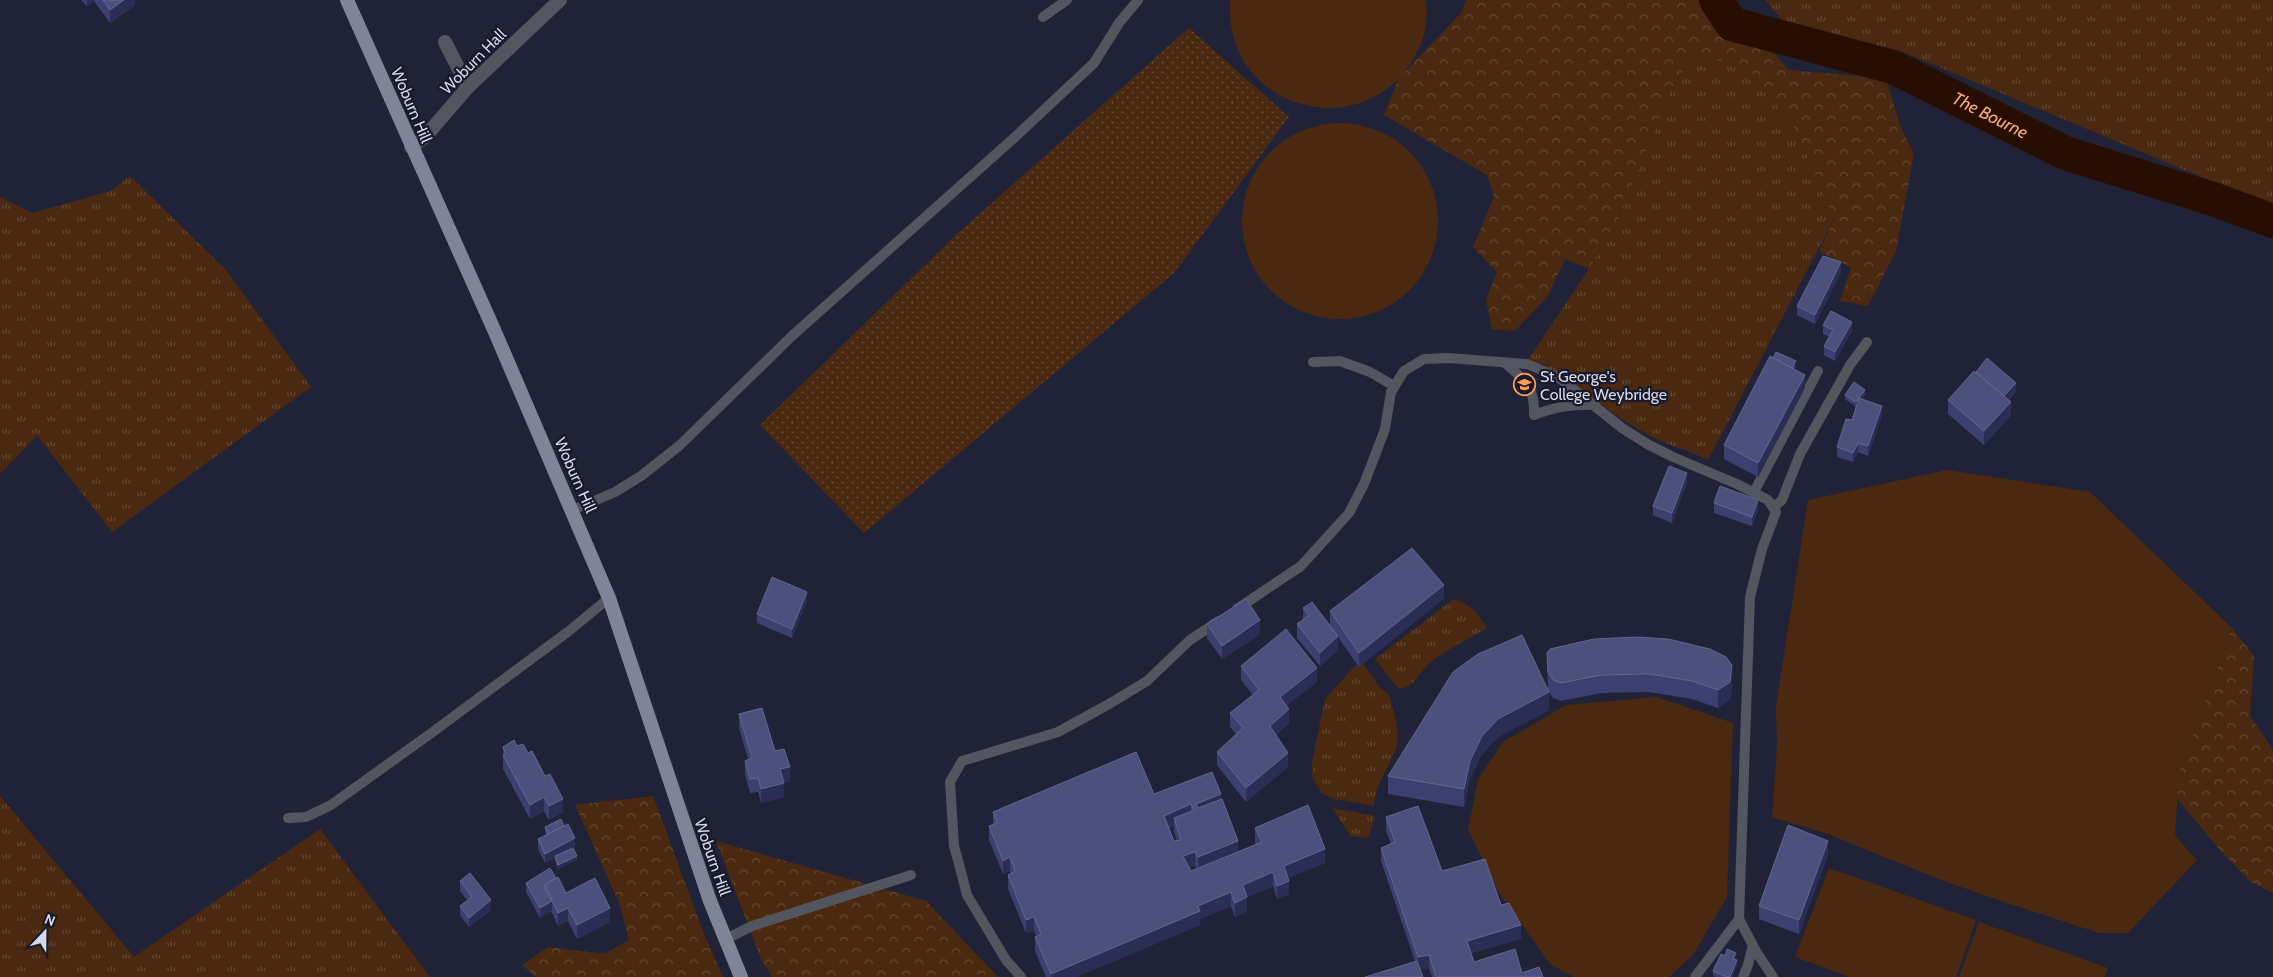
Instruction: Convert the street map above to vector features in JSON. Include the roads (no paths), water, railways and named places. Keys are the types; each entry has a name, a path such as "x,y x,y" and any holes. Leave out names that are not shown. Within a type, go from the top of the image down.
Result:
{"main road":[{"name":"Woburn Hill","path":"347,0 573,510 608,598 710,901 740,977"}],"street":[{"name":"Woburn Hall","path":"411,147 424,138 468,87 560,0"},
{"path":"445,42 468,87"}],"lane":[{"path":"1043,18 1067,0"},
{"path":"573,510 615,492 635,480 679,446 794,335 1014,138 1094,63 1119,23 1138,0"},
{"path":"1773,508 1782,500 1800,454 1850,365 1868,342"},
{"path":"1021,977 1006,960 971,902 958,864 954,846 950,782 962,761 1058,732 1109,704 1146,681 1190,640 1301,566 1349,514 1364,484 1385,429 1387,406 1394,386 1404,371 1424,359 1449,358 1527,364 1558,377 1622,428 1649,445 1754,492 1768,500 1776,512 1762,549 1750,597 1739,919 1773,977"},
{"path":"1313,362 1340,361 1370,372 1394,386"},
{"path":"1505,362 1531,389 1534,415 1551,408 1571,404 1596,406"},
{"path":"1754,492 1818,371"},
{"path":"288,818 306,816 331,805 568,631 608,598"},
{"path":"726,939 752,926 911,875"},
{"path":"1695,977 1739,919"},
{"path":"1742,977 1748,965 1753,945"}],"waterway":[{"name":"The Bourne","path":"1716,0 1732,24 1893,67 2065,153 2213,199 2273,221"}],"place":[{"name":"St George's College Weybridge","path":"1524,385"}]}
